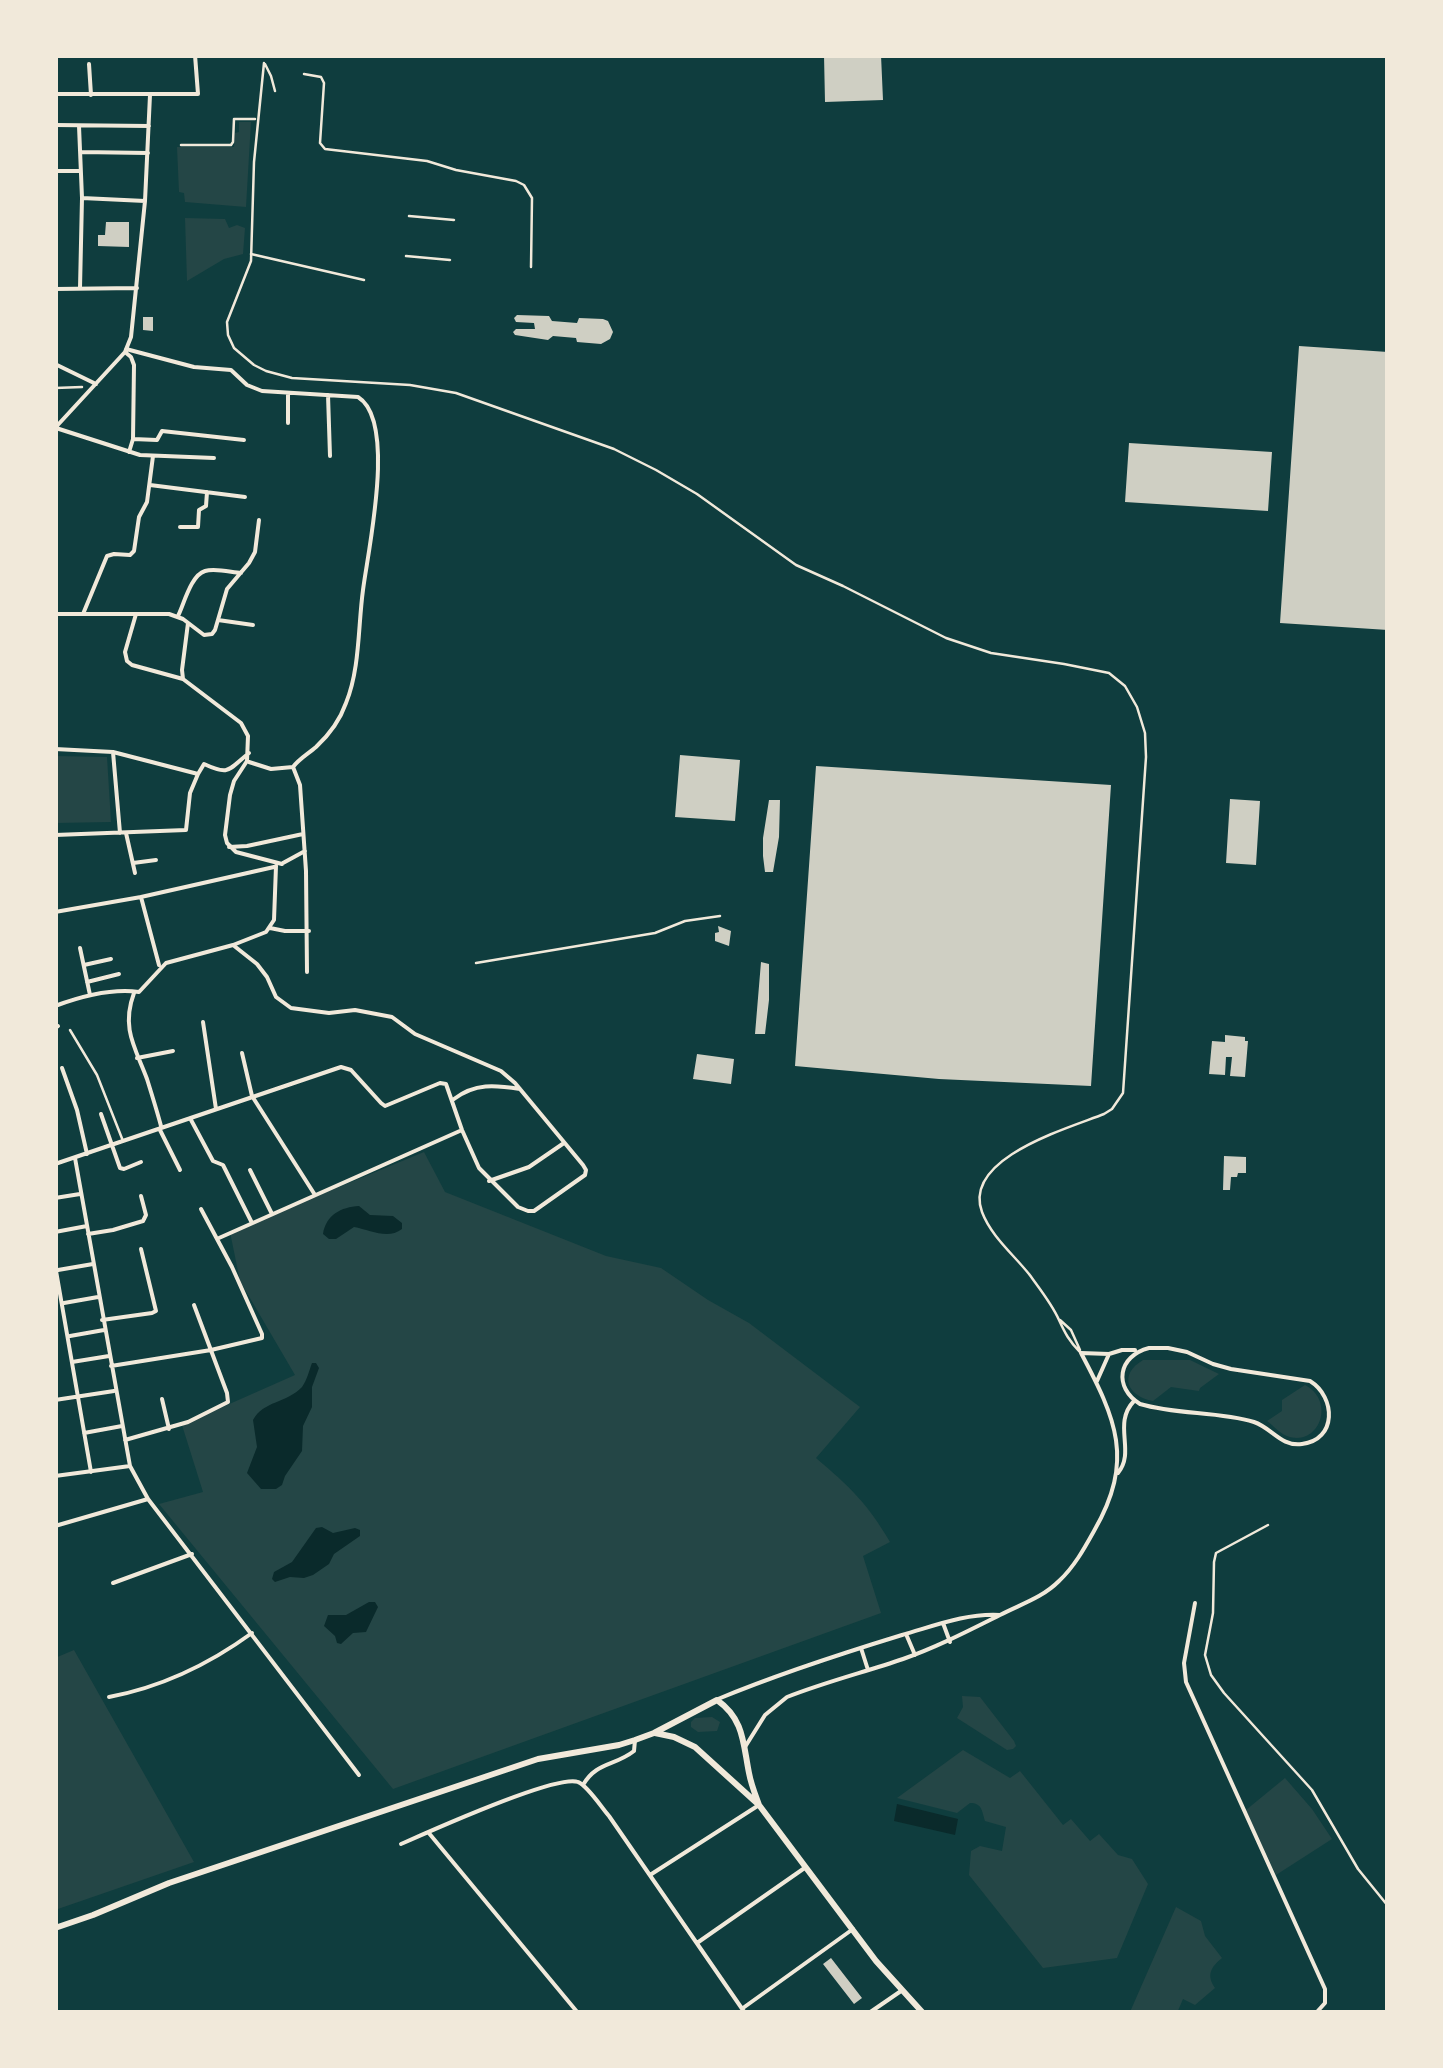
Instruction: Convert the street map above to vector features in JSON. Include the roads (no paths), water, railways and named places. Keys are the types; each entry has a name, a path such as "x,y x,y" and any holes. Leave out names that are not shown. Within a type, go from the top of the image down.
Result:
{"main road":[{"path":"55,1928 169,1883 538,1759 635,1740 716,1700 734,1716 742,1731 758,1805"},
{"path":"654,1732 696,1747 758,1805 922,2013"}],"street":[{"path":"55,94 198,94 195,55"},
{"path":"274,90 264,63 252,254 228,322 234,348 266,371 292,378 442,390 592,439 677,482 796,565 930,631 990,653 1109,673 1125,686 1142,720 1146,757 1123,1093 1104,1114 1035,1140 1009,1156 988,1176 980,1196 980,1208 991,1228 1074,1334 1116,1432 1118,1474"},
{"path":"90,64 91,95"},
{"path":"304,74 321,78 324,83 320,143 325,149 431,162 524,184 532,198 531,267"},
{"path":"150,95 134,323 126,350 55,428 129,452 214,458"},
{"path":"180,145 231,145 234,119 258,119"},
{"path":"55,126 149,126"},
{"path":"79,126 80,288"},
{"path":"80,152 148,153"},
{"path":"55,172 81,171"},
{"path":"82,198 145,202"},
{"path":"408,216 454,220"},
{"path":"252,254 364,280"},
{"path":"406,256 450,260"},
{"path":"55,289 138,288"},
{"path":"126,350 194,367 231,370 258,390 358,397 367,404 375,428 378,494 350,692 333,728 292,766 270,769 247,761"},
{"path":"126,350 134,364 133,439 129,452"},
{"path":"55,364 95,385"},
{"path":"288,394 288,422"},
{"path":"328,395 330,456"},
{"path":"133,439 157,440 162,431 244,440"},
{"path":"83,614 107,556 130,555 134,551 138,521 147,502 153,456"},
{"path":"150,485 245,497"},
{"path":"180,527 198,527 199,510 206,506 207,492"},
{"path":"55,614 169,614 202,634 212,634 227,589 255,552 259,520"},
{"path":"178,616 200,573 241,572"},
{"path":"136,614 127,661 183,679 241,723 247,732 249,752 234,781 225,835 229,847 279,865"},
{"path":"218,620 253,626"},
{"path":"183,679 188,623"},
{"path":"55,749 113,752 198,774"},
{"path":"113,752 123,833 135,873"},
{"path":"55,835 184,831 190,792 204,764 227,771 249,752"},
{"path":"292,766 300,785 305,851 307,972"},
{"path":"229,847 303,834"},
{"path":"55,912 251,874 305,851"},
{"path":"133,863 156,860"},
{"path":"55,1006 90,995 140,991 169,962 262,935 274,920 279,865"},
{"path":"140,897 160,967"},
{"path":"270,928 285,932 308,930"},
{"path":"55,1164 338,1068 350,1070 386,1106 440,1083 448,1086 476,1164 489,1181 528,1212 584,1177 585,1168 511,1078 496,1068 415,1034 396,1019 361,1011 323,1012 285,1005 276,997 263,970 232,945"},
{"path":"80,948 90,995"},
{"path":"84,966 112,959"},
{"path":"88,982 119,974"},
{"path":"134,993 128,1023 137,1058 160,1128 180,1170"},
{"path":"203,1022 216,1109"},
{"path":"70,1030 97,1075 123,1141"},
{"path":"137,1058 173,1052"},
{"path":"242,1053 252,1096 315,1195"},
{"path":"62,1068 77,1110 86,1154"},
{"path":"452,1101 469,1089 482,1086 520,1089"},
{"path":"101,1114 121,1168 141,1162"},
{"path":"190,1118 212,1160 223,1164 252,1223"},
{"path":"218,1238 462,1130"},
{"path":"489,1181 529,1167 564,1143"},
{"path":"75,1158 130,1466 148,1498 359,1775"},
{"path":"250,1170 272,1214"},
{"path":"55,1198 81,1194"},
{"path":"88,1234 143,1221 146,1215 142,1196"},
{"path":"111,1366 211,1350 258,1340 263,1335 202,1209"},
{"path":"55,1232 86,1226"},
{"path":"102,1320 156,1310 140,1249"},
{"path":"91,1472 56,1268 93,1264"},
{"path":"62,1303 98,1297"},
{"path":"125,1440 169,1429 228,1402 194,1305"},
{"path":"1059,1319 1067,1339 1081,1353 1178,1349 1231,1369 1310,1381 1324,1392 1329,1416 1326,1427 1309,1443 1293,1444 1255,1422 1134,1402 1122,1378 1126,1362 1138,1351"},
{"path":"68,1336 104,1330"},
{"path":"1096,1382 1108,1354"},
{"path":"72,1362 109,1356"},
{"path":"55,1400 116,1390"},
{"path":"162,1399 169,1429"},
{"path":"746,1747 759,1722 779,1702 950,1642 1041,1596 1066,1575 1097,1526 1125,1462 1125,1414 1134,1402"},
{"path":"84,1433 122,1426"},
{"path":"55,1476 130,1466"},
{"path":"55,1526 148,1498"},
{"path":"113,1583 192,1554"},
{"path":"1195,1603 1184,1662 1186,1682 1325,1989 1325,2002 1316,2013"},
{"path":"716,1700 943,1622 972,1615 1000,1615"},
{"path":"943,1622 950,1642"},
{"path":"109,1697 177,1677 252,1633"},
{"path":"906,1634 914,1655"},
{"path":"861,1648 868,1670"},
{"path":"583,1784 595,1769 627,1757 634,1751 635,1740"},
{"path":"401,1844 555,1783 574,1780 583,1784 743,2011 852,1929"},
{"path":"650,1875 758,1805"},
{"path":"428,1832 578,2013"},
{"path":"697,1943 806,1867"},
{"path":"868,2013 902,1991"}]}
